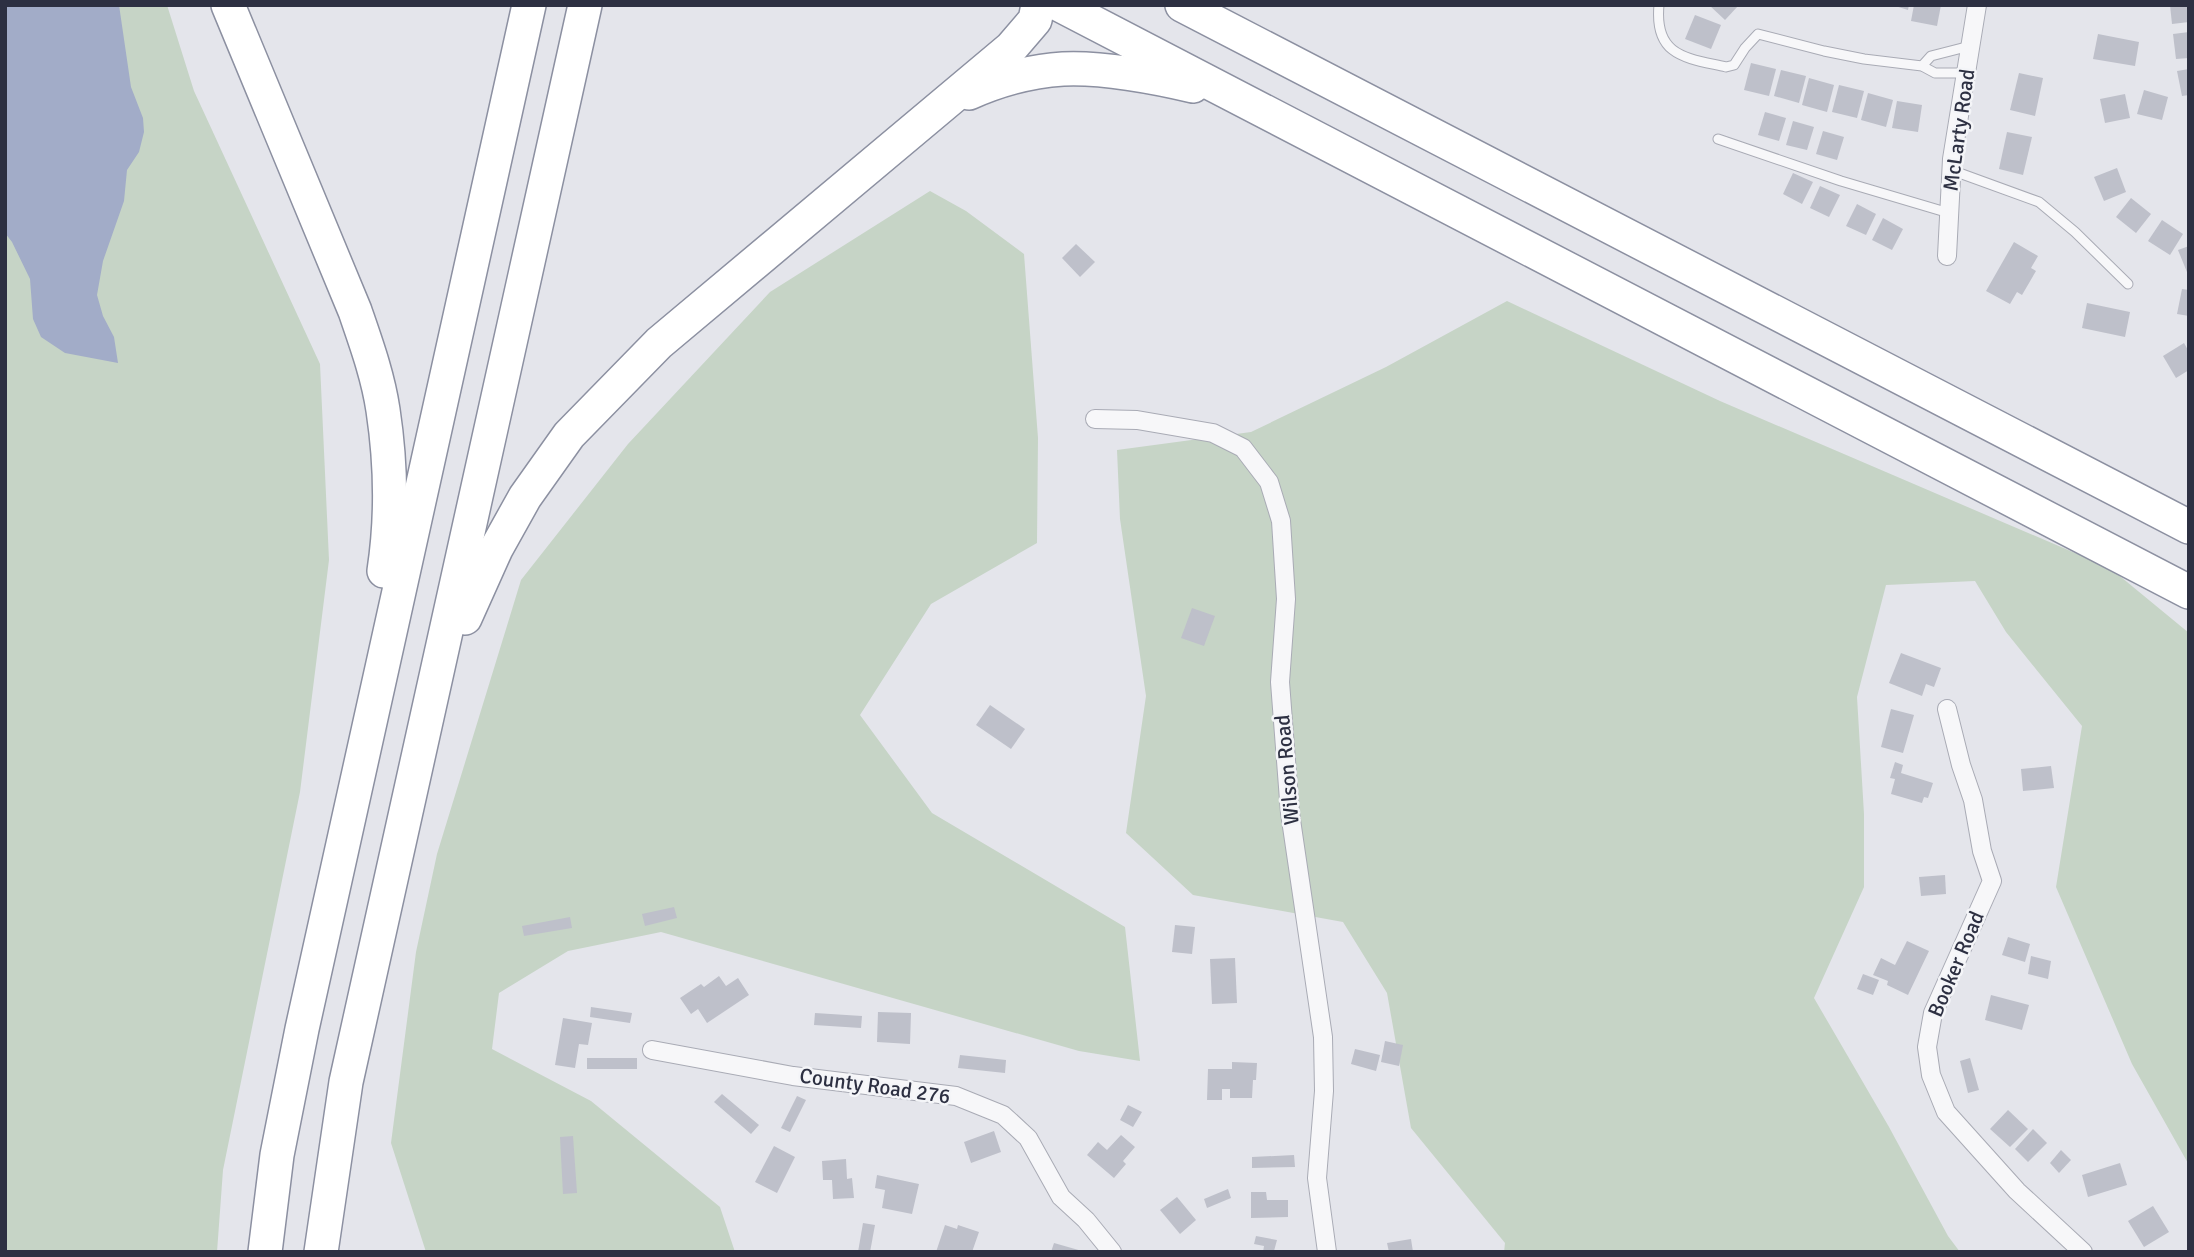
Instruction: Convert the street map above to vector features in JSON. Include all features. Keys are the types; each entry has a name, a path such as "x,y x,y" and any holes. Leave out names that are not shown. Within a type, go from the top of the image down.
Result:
{"highway":[{"path":"228,5 355,311 383,408 388,464 389,535 376,630 366,738"},
{"path":"265,1252 279,1143 304,1016 529,5"},
{"path":"321,1252 346,1082 585,5"},
{"path":"422,743 471,604 496,549 525,497 569,435 659,343 1011,48 1035,20 1038,5"},
{"path":"1060,5 2180,589"},
{"path":"1182,5 2189,527"},
{"path":"1235,5 1264,34 1366,100"},
{"path":"947,103 987,85 1026,74 1065,69 1114,72 1170,81 1242,99"}],"street":[{"name":"McLarty Road","path":"1947,256 1951,170 1978,5"},
{"name":"Wilson Road","path":"1095,419 1137,420 1213,433 1243,448 1269,482 1281,521 1286,599 1280,682 1290,813 1323,1037 1324,1091 1317,1178 1327,1252"},
{"name":"Booker Road","path":"1947,709 1973,800 1982,851 1992,881 1933,1013 1927,1046 1931,1075 1945,1112 2017,1191 2083,1252"},
{"name":"County Road 276","path":"652,1051 793,1076 956,1096 1003,1115 1028,1138 1061,1197 1086,1220 1112,1252"}],"lane":[{"path":"1659,5 1658,18 1666,43 1678,55 1726,67 1734,65 1758,34 1864,59 1922,66 1935,73 1966,73"},
{"path":"1922,66 1931,56 1971,46"},
{"path":"1717,139 1841,181 1949,213"},
{"path":"1951,170 2039,202 2076,232 2128,284"}],"green space":[{"path":"5,5 167,5 194,91 320,364 329,560 300,792 223,1170 217,1252 5,1252"},
{"path":"930,191 966,211 1024,254 1038,438 1037,543 931,604 860,715 932,813 1125,927 1140,1061 1079,1051 661,932 568,951 499,993 492,1049 591,1101 720,1207 735,1252 426,1252 391,1143 416,952 437,854 521,580 628,444 770,292"},
{"path":"1507,301 1720,401 2110,568 2189,633 2189,1165 2132,1064 2056,887 2082,726 2006,632 1975,581 1886,585 1857,697 1864,814 1864,887 1814,998 1948,1236 1960,1252 1504,1252 1505,1243 1411,1128 1387,993 1343,922 1193,895 1126,833 1146,696 1120,519 1117,450 1251,432 1386,367"}],"water":[{"path":"5,5 119,5 131,87 143,118 144,132 139,152 127,170 124,201 103,261 97,295 103,316 114,337 118,363 65,353 41,337 33,319 30,279 5,233"}],"building":[{"path":"1709,5 1739,5 1725,20"},
{"path":"1892,5 1909,5 1908,10"},
{"path":"1914,5 1941,5 1937,26 1911,21"},
{"path":"2170,5 2189,5 2189,22 2172,24"},
{"path":"1695,15 1721,25 1711,49 1685,39"},
{"path":"2189,32 2189,58 2176,59 2173,34"},
{"path":"2098,34 2139,42 2135,66 2093,59"},
{"path":"1751,63 1776,69 1769,96 1744,90"},
{"path":"2189,69 2189,95 2182,96 2177,71"},
{"path":"1781,70 1806,76 1799,103 1774,96"},
{"path":"2019,73 2043,78 2035,116 2010,110"},
{"path":"1809,78 1834,85 1827,112 1802,105"},
{"path":"1839,85 1864,91 1857,118 1832,112"},
{"path":"2144,90 2168,97 2162,120 2137,114"},
{"path":"1868,93 1893,100 1886,127 1861,120"},
{"path":"2125,94 2130,118 2105,123 2100,99"},
{"path":"1897,101 1922,105 1918,132 1892,128"},
{"path":"1765,112 1786,118 1779,141 1758,135"},
{"path":"1793,121 1814,127 1807,150 1786,145"},
{"path":"1823,131 1844,137 1837,160 1816,154"},
{"path":"2007,132 2032,137 2023,175 1999,169"},
{"path":"2117,168 2126,192 2104,201 2094,177"},
{"path":"1793,173 1813,182 1802,204 1783,194"},
{"path":"1820,186 1840,195 1829,217 1810,208"},
{"path":"2131,198 2151,214 2136,233 2116,217"},
{"path":"1857,204 1876,214 1866,235 1846,226"},
{"path":"1883,218 1903,229 1892,250 1872,240"},
{"path":"2162,220 2183,234 2170,255 2148,241"},
{"path":"2014,242 2038,256 2031,268 2036,271 2022,295 2017,292 2010,304 1986,291"},
{"path":"1076,244 1095,262 1080,277 1062,258"},
{"path":"2189,246 2189,277 2178,250"},
{"path":"2182,289 2189,290 2189,316 2177,314"},
{"path":"2087,303 2130,312 2125,337 2082,328"},
{"path":"2184,343 2189,352 2189,370 2176,378 2163,356"},
{"path":"1192,608 1215,616 1204,646 1181,638"},
{"path":"1901,653 1941,668 1934,687 1926,684 1922,696 1889,683"},
{"path":"990,705 1025,729 1011,749 976,725"},
{"path":"1891,709 1914,715 1903,753 1881,747"},
{"path":"1895,762 1903,765 1901,773 1933,783 1928,798 1924,797 1922,803 1891,794 1895,779 1890,778"},
{"path":"2051,766 2054,788 2023,791 2021,769"},
{"path":"1945,875 1946,894 1921,896 1919,877"},
{"path":"674,907 677,918 645,926 642,914"},
{"path":"570,917 572,928 524,936 522,926"},
{"path":"1175,925 1195,927 1192,954 1172,952"},
{"path":"2008,937 2030,944 2025,962 2002,955"},
{"path":"1907,941 1929,951 1908,995 1887,985 1888,981 1873,975 1881,958 1895,965"},
{"path":"2031,956 2051,961 2048,979 2028,974"},
{"path":"1235,958 1237,1003 1212,1004 1210,959"},
{"path":"1863,974 1879,980 1873,995 1857,989"},
{"path":"719,976 726,986 738,978 749,995 707,1023 698,1009 691,1014 680,998 701,984 704,987"},
{"path":"1991,995 2029,1005 2022,1030 1985,1020"},
{"path":"591,1007 632,1013 630,1023 590,1017"},
{"path":"878,1012 911,1013 910,1044 877,1042"},
{"path":"815,1013 862,1016 861,1028 814,1025"},
{"path":"563,1018 592,1023 588,1045 579,1044 575,1068 555,1065"},
{"path":"1385,1041 1403,1045 1399,1066 1381,1062"},
{"path":"1355,1049 1380,1055 1376,1071 1351,1064"},
{"path":"960,1055 1006,1060 1005,1073 958,1068"},
{"path":"587,1058 637,1058 637,1069 587,1069"},
{"path":"1970,1058 1979,1090 1968,1093 1960,1061"},
{"path":"1232,1062 1257,1063 1252,1098 1230,1098 1230,1089 1222,1089 1222,1100 1207,1100 1208,1069 1232,1069"},
{"path":"722,1094 759,1125 751,1134 714,1102"},
{"path":"797,1096 806,1100 790,1132 781,1128"},
{"path":"1128,1105 1142,1112 1133,1127 1120,1120"},
{"path":"2008,1110 2028,1129 2010,1147 1990,1129"},
{"path":"2033,1129 2047,1143 2028,1162 2015,1149"},
{"path":"994,1131 1001,1152 971,1163 964,1142"},
{"path":"1121,1135 1135,1147 1114,1178 1087,1155 1098,1142 1107,1150"},
{"path":"573,1136 577,1193 563,1194 560,1137"},
{"path":"774,1146 795,1157 777,1193 755,1182"},
{"path":"2061,1150 2071,1160 2059,1173 2050,1163"},
{"path":"1294,1155 1295,1167 1252,1168 1252,1157"},
{"path":"846,1159 847,1179 852,1178 854,1198 833,1199 832,1180 823,1180 822,1161"},
{"path":"2120,1163 2127,1185 2088,1197 2082,1175"},
{"path":"877,1175 919,1184 912,1214 882,1208 885,1190 875,1188"},
{"path":"1228,1189 1231,1198 1207,1208 1204,1199"},
{"path":"1251,1192 1266,1192 1267,1200 1288,1200 1288,1217 1251,1218"},
{"path":"1177,1197 1196,1220 1180,1234 1160,1210"},
{"path":"2153,1206 2169,1232 2144,1247 2128,1221"},
{"path":"863,1223 875,1225 870,1252 858,1252"},
{"path":"945,1225 957,1229 958,1225 979,1232 972,1252 936,1252"},
{"path":"1256,1236 1277,1240 1274,1251 1263,1252 1264,1246 1254,1244"},
{"path":"1411,1239 1413,1252 1389,1252 1387,1243"},
{"path":"1054,1243 1082,1251 1082,1252 1051,1252"}]}
